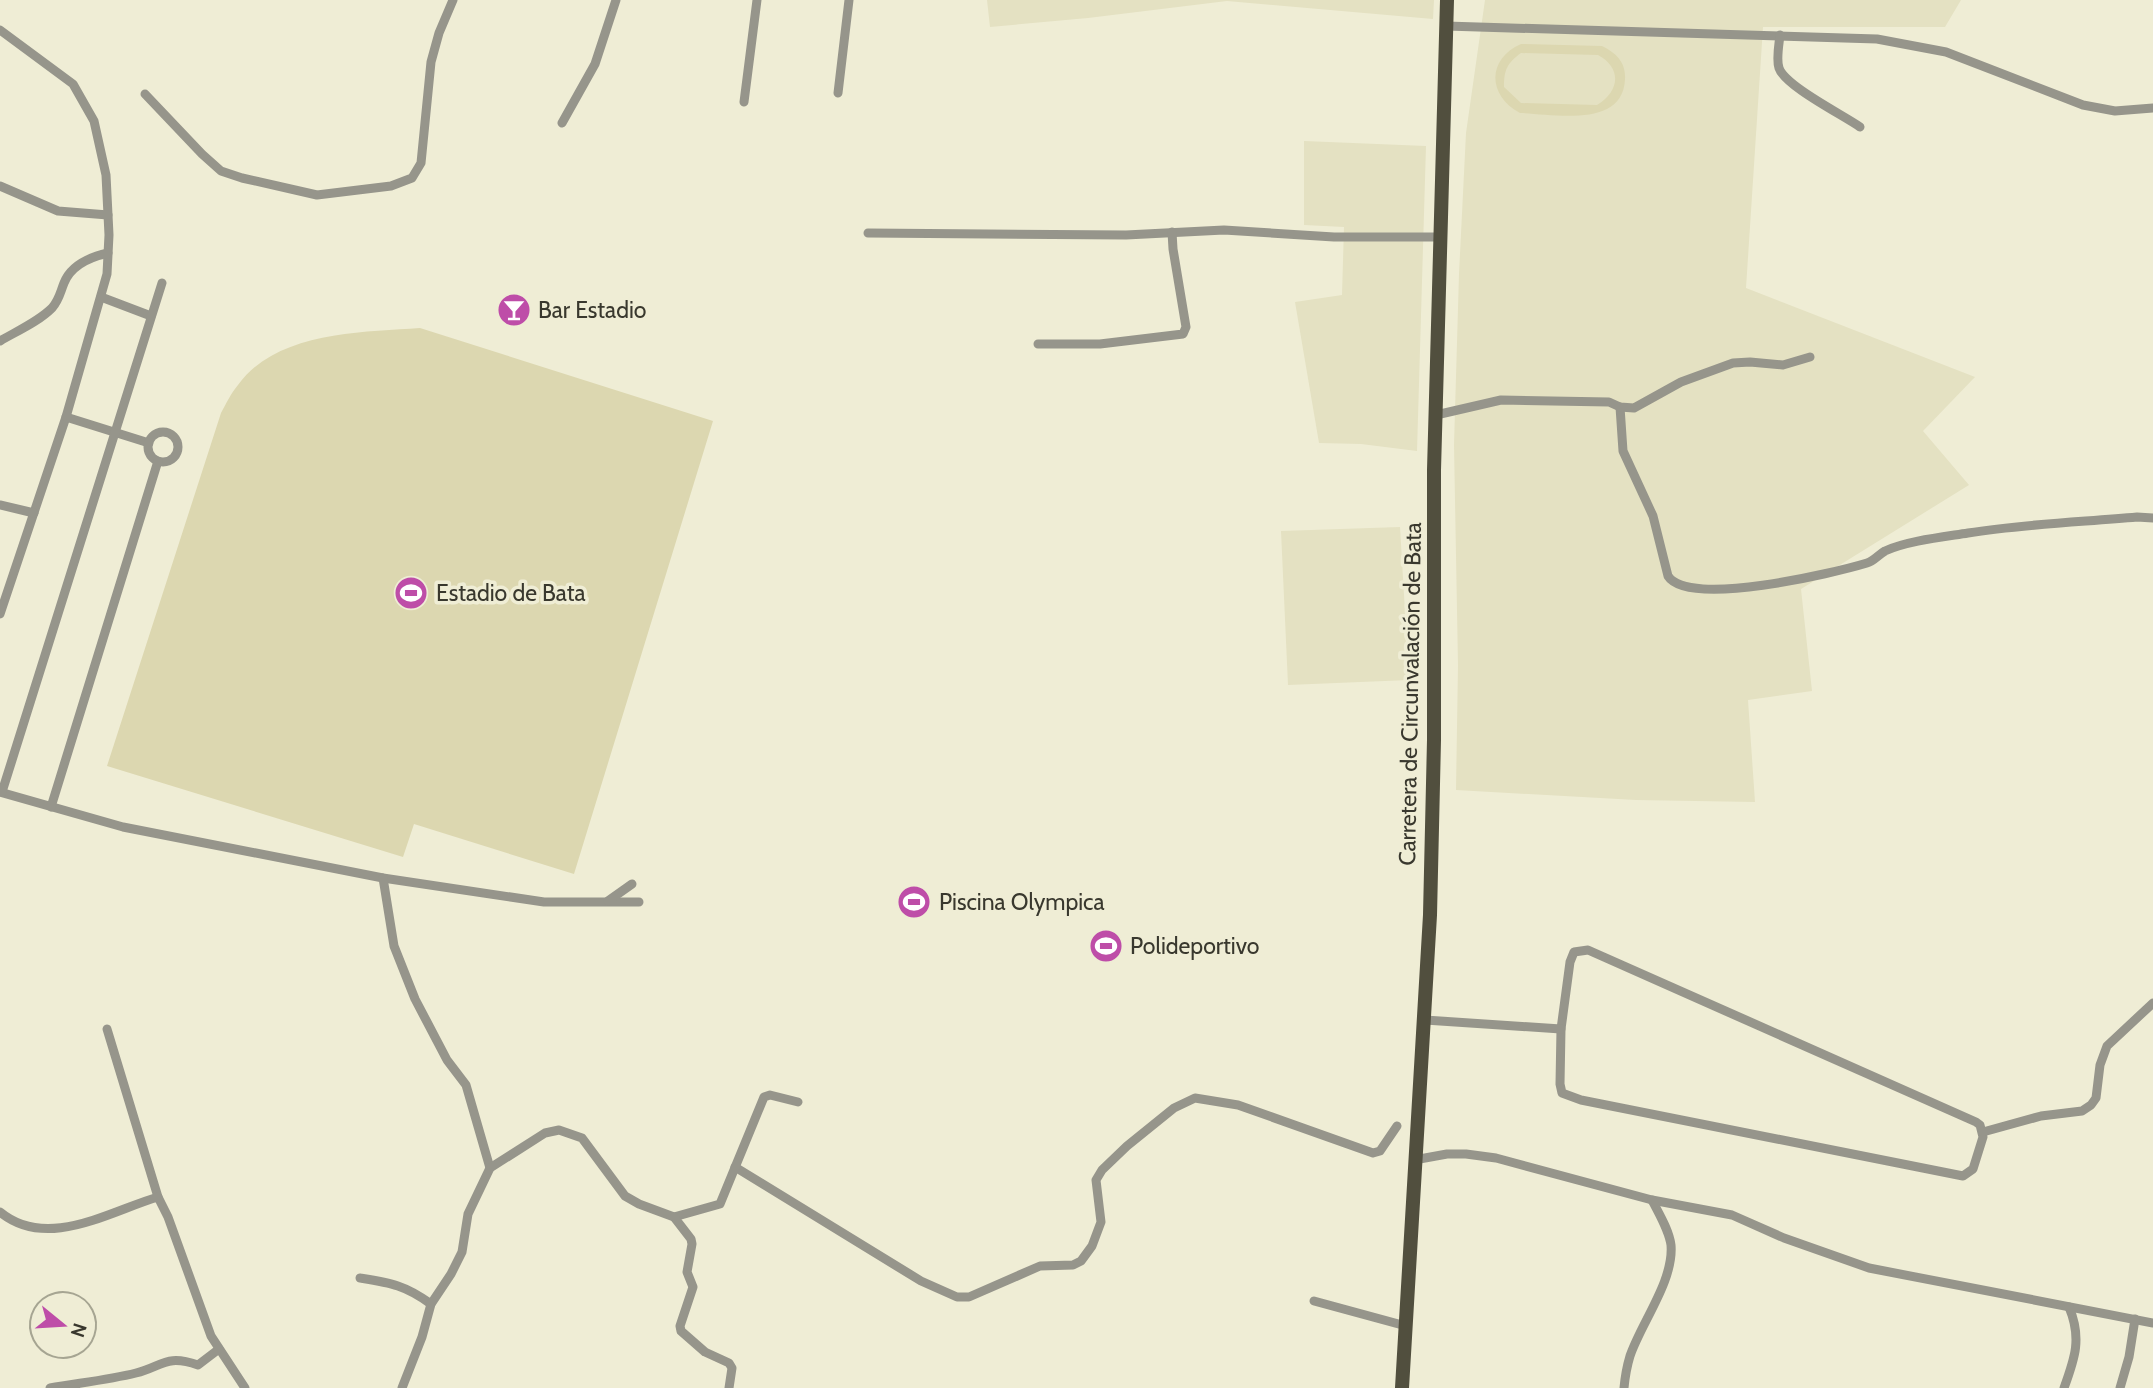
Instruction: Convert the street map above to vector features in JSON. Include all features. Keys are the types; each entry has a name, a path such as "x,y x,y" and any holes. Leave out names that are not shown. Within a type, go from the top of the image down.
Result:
{"main road":[{"name":"Carretera de Circunvalación de Bata","path":"1402,1388 1414,1160 1425,1020 1433,794 1436,415 1447,0"}],"street":[{"path":"145,94 202,154 221,170 242,178 317,195 391,186 412,178 421,163 431,62 439,33 453,0"},
{"path":"562,123 595,64 616,0"},
{"path":"744,102 757,0"},
{"path":"838,93 849,0"},
{"path":"1446,26 1836,36 1906,43 1945,52 2083,106 2115,111 2153,108"},
{"path":"0,30 74,84 94,121 106,175 108,215 107,274 101,297 66,417 0,614"},
{"path":"1780,35 1778,62 1782,75 1802,93 1860,127"},
{"path":"0,186 58,211 108,215"},
{"path":"868,233 1126,235 1224,230 1334,237 1440,237"},
{"path":"1038,344 1100,344 1183,334 1186,327 1172,249 1172,232"},
{"path":"0,341 50,310 60,297 68,274 79,264 108,253"},
{"path":"162,283 1,792 123,827 383,878 544,902 639,902"},
{"path":"101,297 151,316"},
{"path":"1436,415 1501,400 1609,402 1620,407 1634,408 1681,382 1733,363 1783,365 1810,356"},
{"path":"1620,407 1623,451 1653,516 1668,576 1671,582 1684,588 1752,587 1794,582 1871,562 1885,552 1971,533 2137,517 2153,518"},
{"path":"66,417 149,443"},
{"path":"163,431 176,438 178,447 175,456 168,461 158,461 149,452 149,443 154,435 163,431"},
{"path":"51,807 158,461"},
{"path":"0,505 34,513"},
{"path":"383,878 394,946 415,999 447,1060 466,1085 489,1168"},
{"path":"608,901 632,884"},
{"path":"1588,950 1976,1122 1983,1132 1973,1169 1963,1176 1581,1100 1562,1093 1561,1029 1570,961 1574,952 1588,950"},
{"path":"1983,1132 2040,1116 2082,1111 2091,1105 2096,1098 2100,1065 2107,1046 2153,1003"},
{"path":"1425,1020 1561,1029"},
{"path":"107,1029 158,1196 168,1217 195,1297 211,1336 245,1388"},
{"path":"674,1217 717,1207 764,1097 770,1095 798,1102"},
{"path":"735,1167 921,1282 957,1297 969,1297 1040,1266 1073,1265 1081,1261 1099,1232 1101,1222 1096,1180 1102,1170 1174,1108 1195,1098 1238,1105 1373,1153 1380,1151 1397,1126"},
{"path":"402,1388 422,1337 431,1304 462,1252 468,1214 489,1168 545,1132 559,1130 582,1138 625,1196 639,1205 674,1217 685,1230 692,1244 687,1272 692,1287 680,1326 681,1331 705,1352 729,1363 732,1368 729,1388"},
{"path":"1414,1160 1447,1154 1486,1157 1652,1200 1732,1214 1784,1238 1869,1268 2153,1323"},
{"path":"0,1212 27,1226 61,1228 78,1226 158,1196"},
{"path":"1624,1388 1630,1356 1666,1276 1669,1261 1671,1246 1668,1233 1652,1200"},
{"path":"360,1278 400,1286 413,1291 431,1304"},
{"path":"1314,1301 1406,1326"},
{"path":"2064,1388 2072,1368 2077,1338 2077,1325 2069,1307"},
{"path":"2120,1388 2129,1357 2135,1319"},
{"path":"50,1388 138,1373 160,1362 181,1359 198,1365 219,1349"}],"shaded area":[{"path":"987,0 1434,0 1433,19 1227,1 990,27"},
{"path":"1485,0 1961,0 1945,27 1763,27 1746,288 1975,377 1923,431 1969,485 1801,589 1812,691 1748,700 1755,802 1636,800 1456,790 1458,665 1454,445 1459,274 1466,133"},
{"path":"1521,44 1602,46 1616,55 1624,68 1625,79 1621,95 1612,106 1584,115 1520,113 1501,97 1495,77 1502,59","holes":["1521,53 1598,55 1611,66 1615,80 1610,93 1597,105 1521,103 1504,87 1507,67"]},
{"path":"1304,141 1426,146 1417,451 1361,444 1319,443 1295,302 1342,295 1344,227 1304,225"},
{"name":"Estadio de Bata","path":"420,328 713,421 574,874 414,824 403,857 107,766 221,413 235,388 254,367 274,354 297,345 347,334"},
{"path":"1400,527 1409,680 1288,685 1281,531"}],"place":[{"name":"Bar Estadio","path":"514,310"},
{"name":"Estadio de Bata","path":"411,593"},
{"name":"Piscina Olympica","path":"914,902"},
{"name":"Polideportivo","path":"1106,946"}]}
